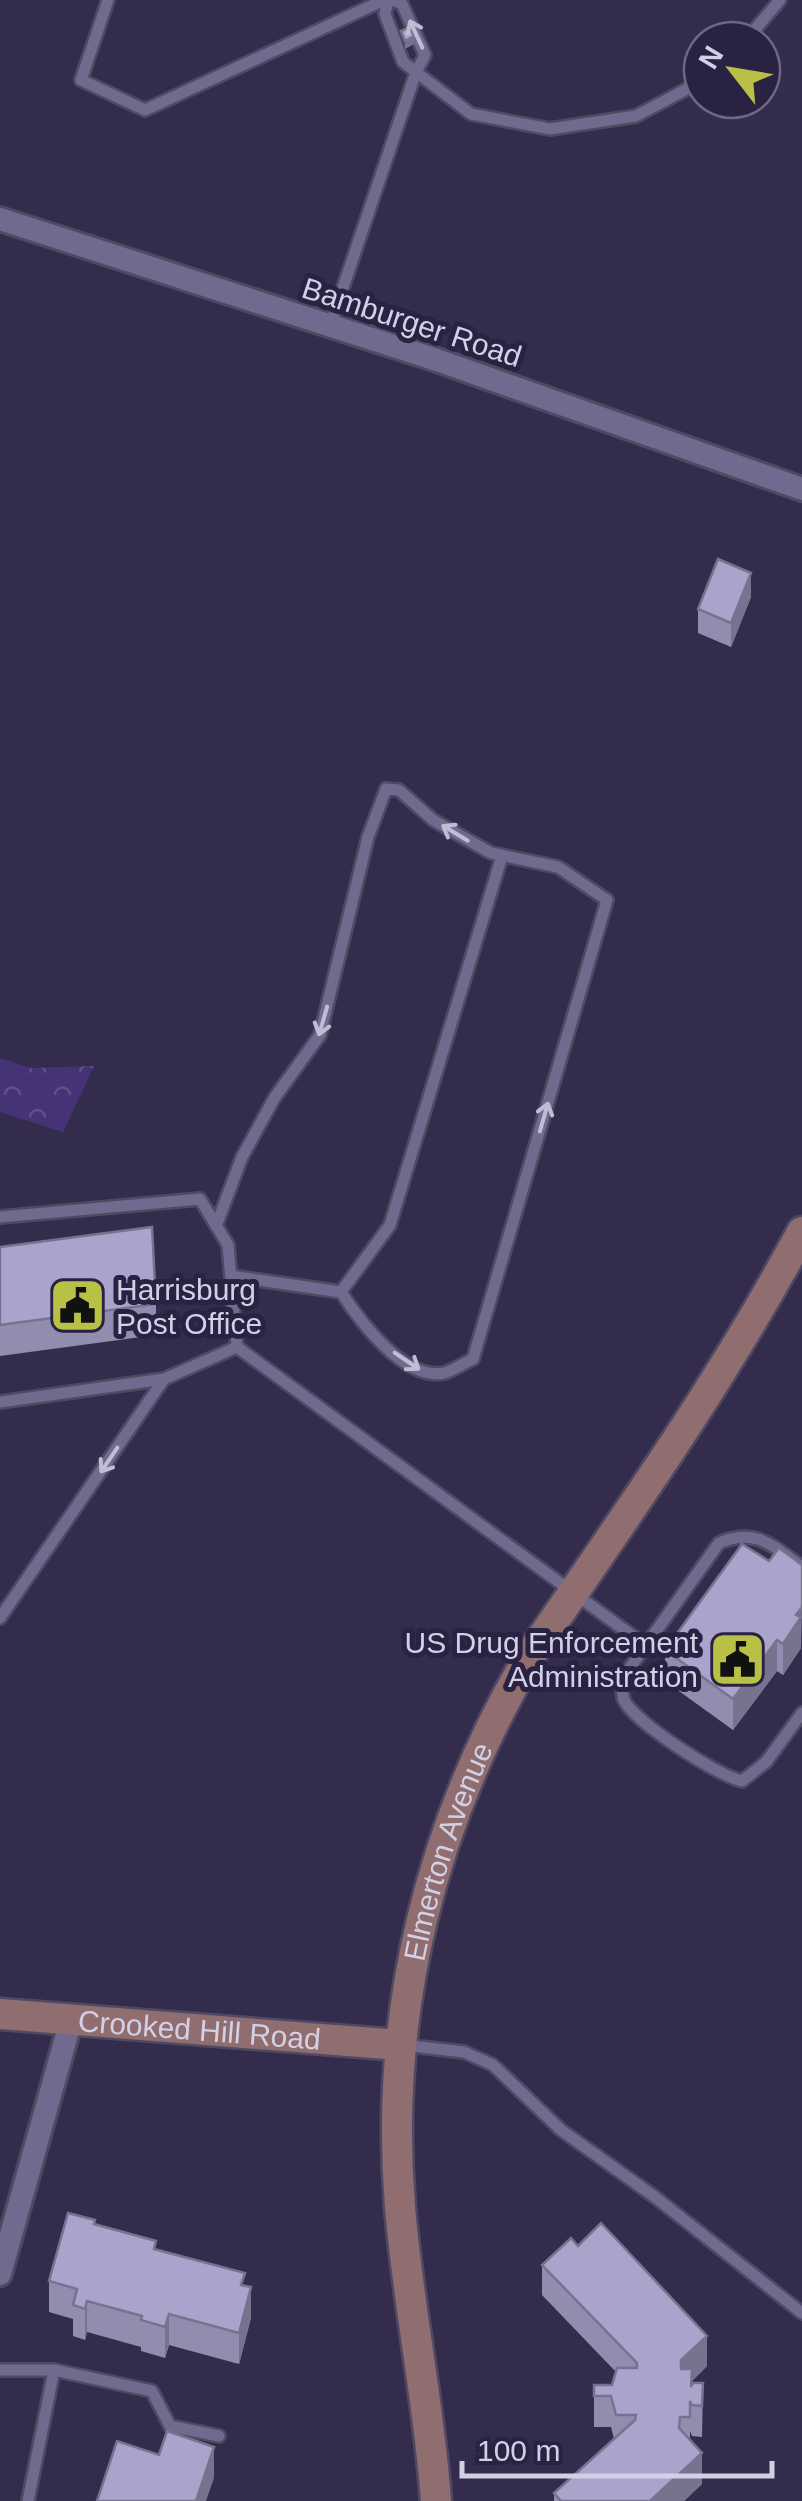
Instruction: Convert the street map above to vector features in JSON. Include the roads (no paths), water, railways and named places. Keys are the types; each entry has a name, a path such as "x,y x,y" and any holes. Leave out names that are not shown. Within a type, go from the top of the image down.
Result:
{"main road":[{"name":"Elmerton Avenue","path":"436,2501 400,2209 397,2154 400,2045 417,1936 448,1828 473,1764 509,1690 720,1374 802,1232"},
{"name":"Crooked Hill Road","path":"0,2014 400,2045"}],"street":[{"name":"Bamburger Road","path":"0,219 330,326 802,489"},
{"path":"0,2274 8,2218 71,2020"}],"lane":[{"path":"108,0 81,80 145,110 389,0 402,4 425,55 330,326"},
{"path":"389,0 385,14 402,62 472,114 550,129 636,116 682,92"},
{"path":"763,20 780,0"},
{"path":"216,1226 242,1158 275,1097 320,1034 368,837 386,789 399,790 433,820 491,854 558,868 607,900 473,1359 443,1373 422,1372 363,1326 341,1292 231,1276"},
{"path":"341,1292 390,1225 502,856"},
{"path":"0,1217 200,1199 228,1245 238,1347 645,1645"},
{"path":"0,1402 164,1379 238,1347"},
{"path":"0,1618 164,1379"},
{"path":"802,1567 764,1540 738,1535 719,1543 624,1676 622,1696 633,1712 723,1777 742,1781 766,1762 802,1713"},
{"path":"400,2045 464,2052 493,2066 561,2130 655,2197 802,2314"},
{"path":"0,2370 54,2370 152,2392 170,2426 219,2436"},
{"path":"28,2501 54,2370"}],"place":[{"name":"Harrisburg Post Office","path":"77,1306"},
{"name":"US Drug Enforcement Administration","path":"737,1659"}]}
